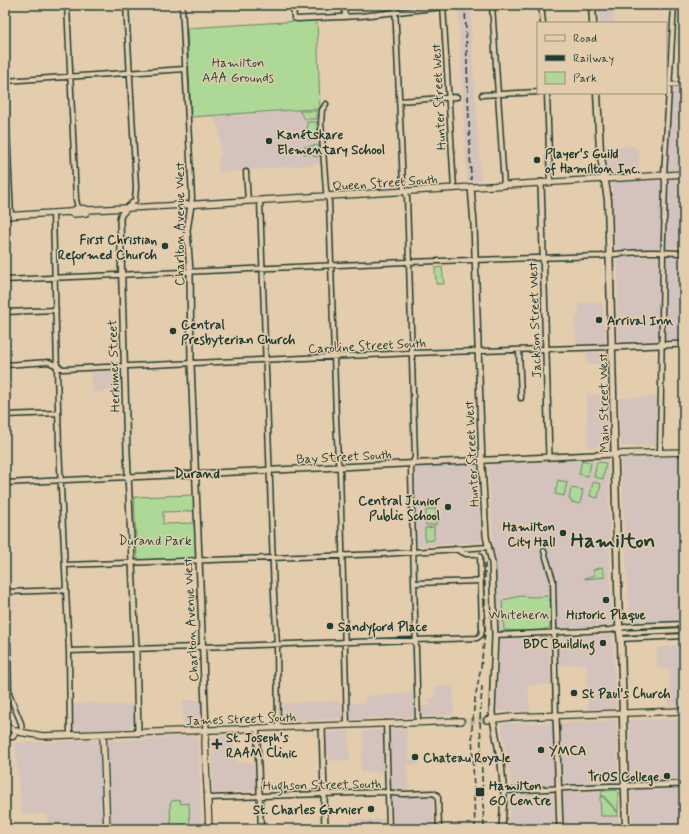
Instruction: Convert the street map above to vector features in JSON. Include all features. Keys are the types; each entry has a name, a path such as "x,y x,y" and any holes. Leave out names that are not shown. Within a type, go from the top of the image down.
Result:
{"main road":[{"path":"592,5 593,22"},
{"name":"Main Street West","path":"597,94 600,151 608,200 626,829"},
{"name":"Queen Street South","path":"8,216 69,212 78,209 88,210 260,201 684,174"},
{"name":"Queen Street South","path":"69,212 72,214 86,213 88,210"},
{"name":"Bay Street South","path":"615,454 684,452"},
{"path":"487,720 684,711"},
{"name":"James Street South","path":"5,726 19,732 43,736 461,721"},
{"path":"206,730 205,742 209,829"},
{"path":"103,734 108,829"}],"street":[{"path":"67,5 78,209"},
{"name":"Herkimer Street","path":"126,5 136,187 135,200 120,217 138,733"},
{"name":"Charlton Avenue West","path":"182,5 192,198 187,230 190,272 191,364 198,561 206,730"},
{"path":"293,5 294,18 297,19 393,13 443,6"},
{"path":"344,5 345,16"},
{"path":"395,5 403,185 407,197 413,353 415,456 411,468 418,722"},
{"path":"492,5 504,185"},
{"path":"541,5 542,22"},
{"path":"660,453 664,175 668,85 674,5"},
{"name":"Hunter Street West","path":"443,6 454,188"},
{"path":"5,81 185,69"},
{"path":"668,85 684,84"},
{"path":"5,87 8,216"},
{"path":"482,95 537,92"},
{"path":"547,94 550,182"},
{"path":"399,101 457,97"},
{"path":"326,104 322,110 321,123 328,202 331,266 345,643 346,725"},
{"path":"246,172 248,201"},
{"name":"Jackson Street West","path":"541,182 542,258 549,457"},
{"name":"Hunter Street West","path":"471,187 486,536 492,563 495,635 492,709 504,791 502,829"},
{"path":"260,201 272,558 277,645 278,728"},
{"path":"53,213 58,413 65,565 70,735"},
{"path":"5,280 654,252 684,253"},
{"path":"5,312 56,310"},
{"name":"Caroline Street South","path":"5,365 50,362 63,369 413,353 684,344"},
{"path":"519,350 521,398"},
{"path":"5,415 58,413"},
{"name":"Bay Street South","path":"5,483 615,454"},
{"path":"65,565 272,558 489,547"},
{"path":"68,651 203,648 476,638 481,635 481,580 479,555 476,553 466,554 456,549"},
{"path":"544,551 553,579 553,632 560,829"},
{"path":"415,582 481,580"},
{"path":"5,592 65,590"},
{"path":"620,634 631,626 684,624"},
{"path":"620,634 684,630"},
{"path":"495,635 553,632 684,636"},
{"path":"5,738 12,737 19,732 21,723 10,694 8,643"},
{"path":"386,723 389,829"},
{"path":"322,726 325,829"},
{"path":"257,729 261,829"},
{"path":"504,791 684,784"},
{"name":"Hughson Street South","path":"208,798 382,792 432,793 437,795 439,829"}],"shaded area":[{"path":"458,5 471,5 472,50 481,180 467,181"},
{"path":"600,5 612,5 614,22 600,22"},
{"path":"673,89 684,89 684,170 666,171"},
{"name":"Kanétskare Elementary School","path":"316,110 320,164 219,173 218,158 221,155 219,127 211,116 275,111"},
{"path":"634,146 635,150 639,150 639,172 609,174 608,148"},
{"path":"663,178 661,249 616,250 612,180"},
{"path":"667,178 684,178 684,247 666,248"},
{"path":"684,256 684,340 618,342 618,257 659,257 659,270 666,269 666,257"},
{"path":"602,302 606,344 576,344 575,315 579,316 579,303"},
{"path":"587,352 606,352 606,364 587,364"},
{"path":"120,370 121,390 92,392 91,372"},
{"path":"607,394 608,445 587,448 587,395"},
{"path":"657,397 656,446 621,446 619,398"},
{"path":"621,456 684,456 684,622 629,622"},
{"path":"608,459 611,625 548,629 548,598 503,600 504,630 499,630 488,465"},
{"name":"Central Junior Public School","path":"478,463 481,542 417,546 415,471 417,466"},
{"path":"612,634 616,708 588,710 587,664 558,665 556,637"},
{"path":"549,637 551,685 528,685 530,711 499,711 497,708 500,638"},
{"path":"684,644 684,706 669,706 670,669 657,668 657,648"},
{"path":"453,685 454,715 421,716 421,706 430,706 430,698 435,698 435,687"},
{"path":"413,693 414,717 350,719 350,703 365,703 365,696"},
{"path":"183,700 201,700 202,722 200,724 183,724"},
{"path":"342,701 342,718 284,722 283,703"},
{"path":"94,703 107,705 133,704 133,724 129,728 77,730 74,727 73,704"},
{"path":"684,719 684,829 633,829 628,720"},
{"path":"616,720 618,783 562,785 559,723"},
{"path":"501,723 553,723 555,785 512,787"},
{"path":"388,729 407,729 408,759 419,759 419,765 407,765 408,790 391,791"},
{"path":"382,730 384,772 361,772 361,753 364,752 363,731"},
{"path":"349,731 350,761 328,760 327,733"},
{"path":"234,735 235,763 254,762 255,791 213,793 212,737"},
{"path":"192,736 198,740 202,829 48,829 47,814 22,814 15,743 91,740 113,741"},
{"path":"617,791 619,829 563,829 561,792"},
{"path":"510,794 554,794 555,829 507,829 510,811"},
{"path":"392,797 433,797 434,829 394,829"},
{"path":"384,819 385,829 329,829 329,825 345,824 353,820"}],"green space":[{"name":"Hamilton AAA Grounds","path":"317,20 320,109 191,117 187,28"},
{"path":"299,111 317,111 317,119 305,119"},
{"path":"307,122 317,122 318,139 308,140"},
{"path":"319,145 319,156 314,157 313,154 304,154 304,147"},
{"path":"442,267 444,284 436,284 435,268"},
{"path":"582,460 591,463 588,476 579,474"},
{"path":"597,462 606,463 603,479 594,477"},
{"path":"558,480 567,482 564,496 555,494"},
{"path":"593,482 601,484 598,498 590,496"},
{"path":"571,488 583,490 580,504 571,502 569,499"},
{"name":"Durand Park","path":"194,495 194,511 163,512 163,524 194,523 197,555 195,558 139,560 137,557 134,497"},
{"path":"436,509 436,525 426,525 426,510"},
{"path":"434,527 434,540 425,541 425,528"},
{"path":"602,567 605,577 585,579 595,575 593,570"},
{"name":"Whitehern","path":"521,596 548,596 551,604 550,627 548,629 536,632 504,630 503,600"},
{"path":"616,790 618,792 618,812 601,793 602,791"},
{"path":"601,795 618,813 618,816 601,816"},
{"path":"180,800 181,804 189,803 190,829 171,829 170,803 172,801"}],"tunnel":[{"path":"461,721 487,720"}],"railway":[{"path":"465,5 471,180"},
{"path":"475,829 472,728 485,633 485,563"},
{"path":"482,686 480,720 484,829"}],"place":[{"name":"Kanétskare Elementary School","path":"269,141"},
{"name":"Player's Guild of Hamilton Inc.","path":"537,160"},
{"name":"First Christian Reformed Church","path":"165,246"},
{"name":"Arrival Inn","path":"599,320"},
{"name":"Central Presbyterian Church","path":"173,331"},
{"name":"Central Junior Public School","path":"448,507"},
{"name":"Hamilton City Hall","path":"563,533"},
{"name":"Historic Plaque","path":"606,600"},
{"name":"Sandyford Place","path":"330,626"},
{"name":"BDC Building","path":"603,643"},
{"name":"St Paul's Church","path":"574,693"},
{"name":"St. Joseph's RAAM Clinic","path":"217,744"},
{"name":"YMCA","path":"541,750"},
{"name":"Chateau Royale","path":"415,757"},
{"name":"TriOS College","path":"667,776"},
{"name":"Hamilton GO Centre","path":"480,792"},
{"name":"St. Charles Garnier","path":"371,809"}],"district":[{"name":"Durand","path":"197,473"},
{"name":"Hamilton","path":"613,540"}]}
